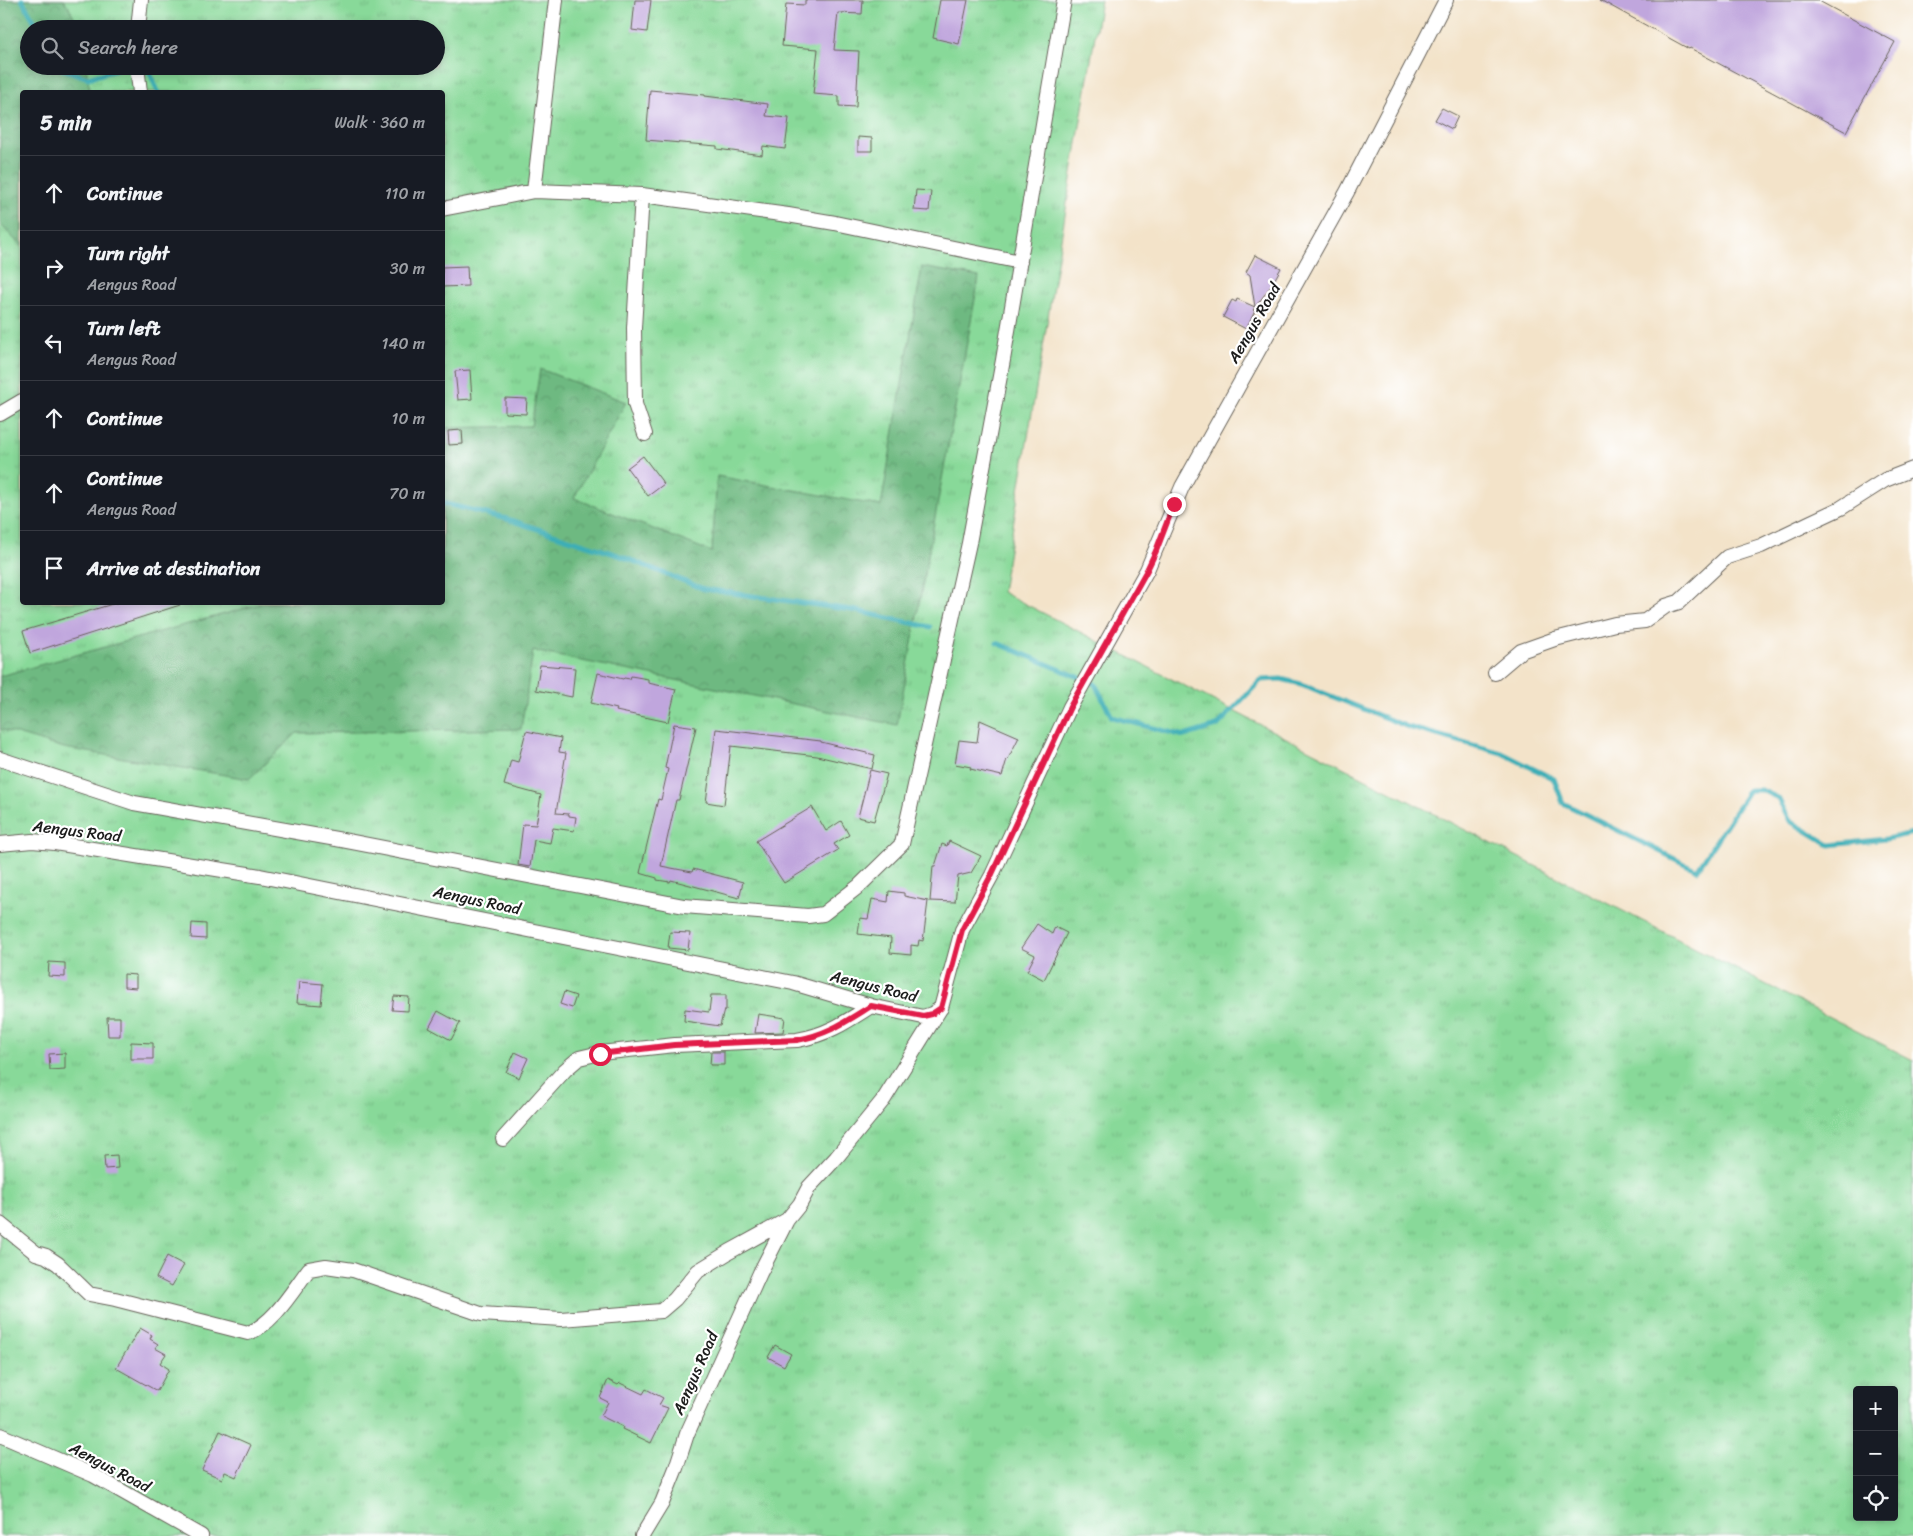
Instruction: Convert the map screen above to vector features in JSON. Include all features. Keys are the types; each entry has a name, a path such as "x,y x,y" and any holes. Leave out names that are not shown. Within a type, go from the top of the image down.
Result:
{"street":[{"path":"139,20 141,0"},
{"path":"534,191 556,0"},
{"path":"0,759 134,803 342,840 684,906 808,916 823,914 859,886 902,844 970,543 1064,0"},
{"name":"Aengus Road","path":"642,1536 662,1503 690,1426 760,1273 787,1220 800,1204 809,1187 836,1158 884,1098 941,1008 962,930 992,874 1093,664 1147,570 1182,487 1347,192 1446,0"},
{"path":"138,75 140,90"},
{"path":"445,208 534,191 642,195 788,214 1020,262"},
{"path":"642,195 634,328 635,404 645,434"},
{"path":"0,414 20,402"},
{"path":"1496,673 1521,650 1614,624 1645,621 1666,606 1679,602 1727,558 1761,546 1841,508 1885,480 1913,469"},
{"name":"Aengus Road","path":"0,844 32,841 55,843 260,876 793,983 871,1006 923,1016 932,1014 941,1008"},
{"path":"503,1139 565,1070 579,1058 674,1045 797,1040 815,1037 832,1031 871,1006"},
{"path":"0,1224 36,1253 46,1256 58,1264 88,1294 115,1299 248,1333 263,1326 287,1299 309,1269 326,1266 353,1270 481,1314 561,1319 661,1310 675,1299 698,1271 787,1220"},
{"name":"Aengus Road","path":"0,1435 93,1474 201,1536"}],"green space":[{"path":"0,0 1101,0 1002,592 1913,1060 1913,1536 0,1536"},
{"path":"0,0 64,0 76,20 20,20 20,75 87,75 90,90 20,90 20,245 0,224"},
{"path":"922,267 979,277 897,725 533,651 521,729 297,733 249,779 64,748 0,729 0,676 257,605 445,605 445,428 531,426 540,369 626,402 574,498 712,552 717,476 881,506"}],"building":[{"path":"635,0 651,0 647,32 632,30"},
{"path":"805,0 863,0 862,14 838,13 834,50 859,51 856,107 839,106 839,96 813,94 818,49 782,46 786,4 805,5"},
{"path":"940,0 968,0 959,44 933,38"},
{"path":"1600,0 1817,0 1895,42 1846,132"},
{"path":"650,90 705,95 768,104 766,116 789,118 785,149 763,146 762,155 717,149 717,146 646,140"},
{"path":"1442,108 1458,116 1452,129 1435,120"},
{"path":"858,137 872,138 872,151 858,151"},
{"path":"916,190 931,191 929,211 914,210"},
{"path":"1255,255 1281,268 1271,286 1253,310 1255,311 1246,329 1223,317 1232,300 1236,302 1237,299 1255,307 1250,275 1246,272"},
{"path":"467,266 468,286 445,287 445,267"},
{"path":"470,370 472,399 458,400 455,371"},
{"path":"505,398 527,399 526,414 505,413"},
{"path":"462,430 463,444 449,445 448,431"},
{"path":"643,456 664,484 648,496 627,468"},
{"path":"109,605 180,605 30,653 23,631"},
{"path":"540,665 575,668 572,697 536,690"},
{"path":"598,673 623,679 630,679 631,676 648,679 648,683 676,689 668,722 616,711 617,709 591,703"},
{"path":"980,720 1019,737 1007,759 1002,776 955,764 959,740 977,742"},
{"path":"674,724 696,727 679,800 676,800 661,866 692,872 693,869 743,882 739,898 671,880 670,882 657,880 657,878 640,873 658,799 661,800 668,769 665,768"},
{"path":"716,729 821,741 875,755 872,769 817,756 731,746 724,805 706,802"},
{"path":"526,731 561,738 559,752 566,753 556,813 569,814 569,816 576,817 574,831 553,828 550,843 534,840 530,867 518,865 523,824 536,825 541,795 504,785 511,760 518,762"},
{"path":"870,770 887,774 874,821 858,817"},
{"path":"812,807 826,831 841,821 849,835 834,844 838,850 784,883 756,841"},
{"path":"949,841 981,856 971,873 958,876 955,902 930,901 933,866 935,866 942,844 947,846"},
{"path":"889,891 904,893 904,896 928,901 923,941 919,940 918,946 911,945 911,955 890,953 891,938 858,934 860,918 868,919 872,899 888,902"},
{"path":"192,923 206,924 206,939 191,938"},
{"path":"1037,924 1052,934 1055,927 1067,933 1044,980 1027,971 1035,955 1021,948"},
{"path":"670,932 690,933 688,950 668,948"},
{"path":"49,962 65,963 65,977 48,976"},
{"path":"124,974 136,975 136,988 124,987"},
{"path":"299,982 323,984 321,1005 297,1003"},
{"path":"564,992 576,996 572,1008 560,1004"},
{"path":"711,995 726,995 726,1010 724,1010 720,1026 684,1021 685,1009 709,1012"},
{"path":"394,996 409,997 408,1011 392,1010"},
{"path":"438,1011 460,1023 451,1040 429,1028"},
{"path":"758,1014 785,1018 783,1032 755,1033"},
{"path":"107,1017 120,1017 120,1036 108,1036"},
{"path":"131,1042 153,1043 153,1059 131,1059"},
{"path":"515,1052 528,1058 519,1078 506,1072"},
{"path":"711,1052 724,1052 724,1065 710,1065"},
{"path":"65,1053 65,1069 50,1070 49,1054"},
{"path":"117,1155 118,1168 105,1169 104,1156"},
{"path":"167,1256 184,1265 172,1286 156,1278"},
{"path":"140,1328 152,1335 150,1339 158,1344 155,1348 166,1354 160,1363 169,1369 157,1391 116,1368"},
{"path":"775,1345 791,1354 784,1366 768,1357"},
{"path":"608,1380 618,1385 620,1383 643,1394 646,1389 663,1398 659,1405 668,1408 651,1443 601,1416 608,1402 600,1398"},
{"path":"220,1431 251,1445 236,1477 225,1472 222,1479 202,1470"}],"waterway":[{"path":"22,0 34,20"},
{"path":"79,75 88,78 98,75"},
{"path":"151,75 157,90"},
{"path":"445,504 507,519 618,555 704,589 852,610 930,627"},
{"path":"997,643 1095,684 1112,717 1184,736 1217,726 1261,680 1281,679 1301,684 1408,727 1502,753 1554,779 1563,803 1697,870 1749,790 1761,790 1778,798 1790,821 1830,845 1886,839 1913,833"}],"route":[{"path":"600,1054 674,1045 797,1040 815,1037 832,1031 871,1006 923,1016 932,1014 941,1008 962,930 992,874 1070,707 1147,570 1174,504"}]}
